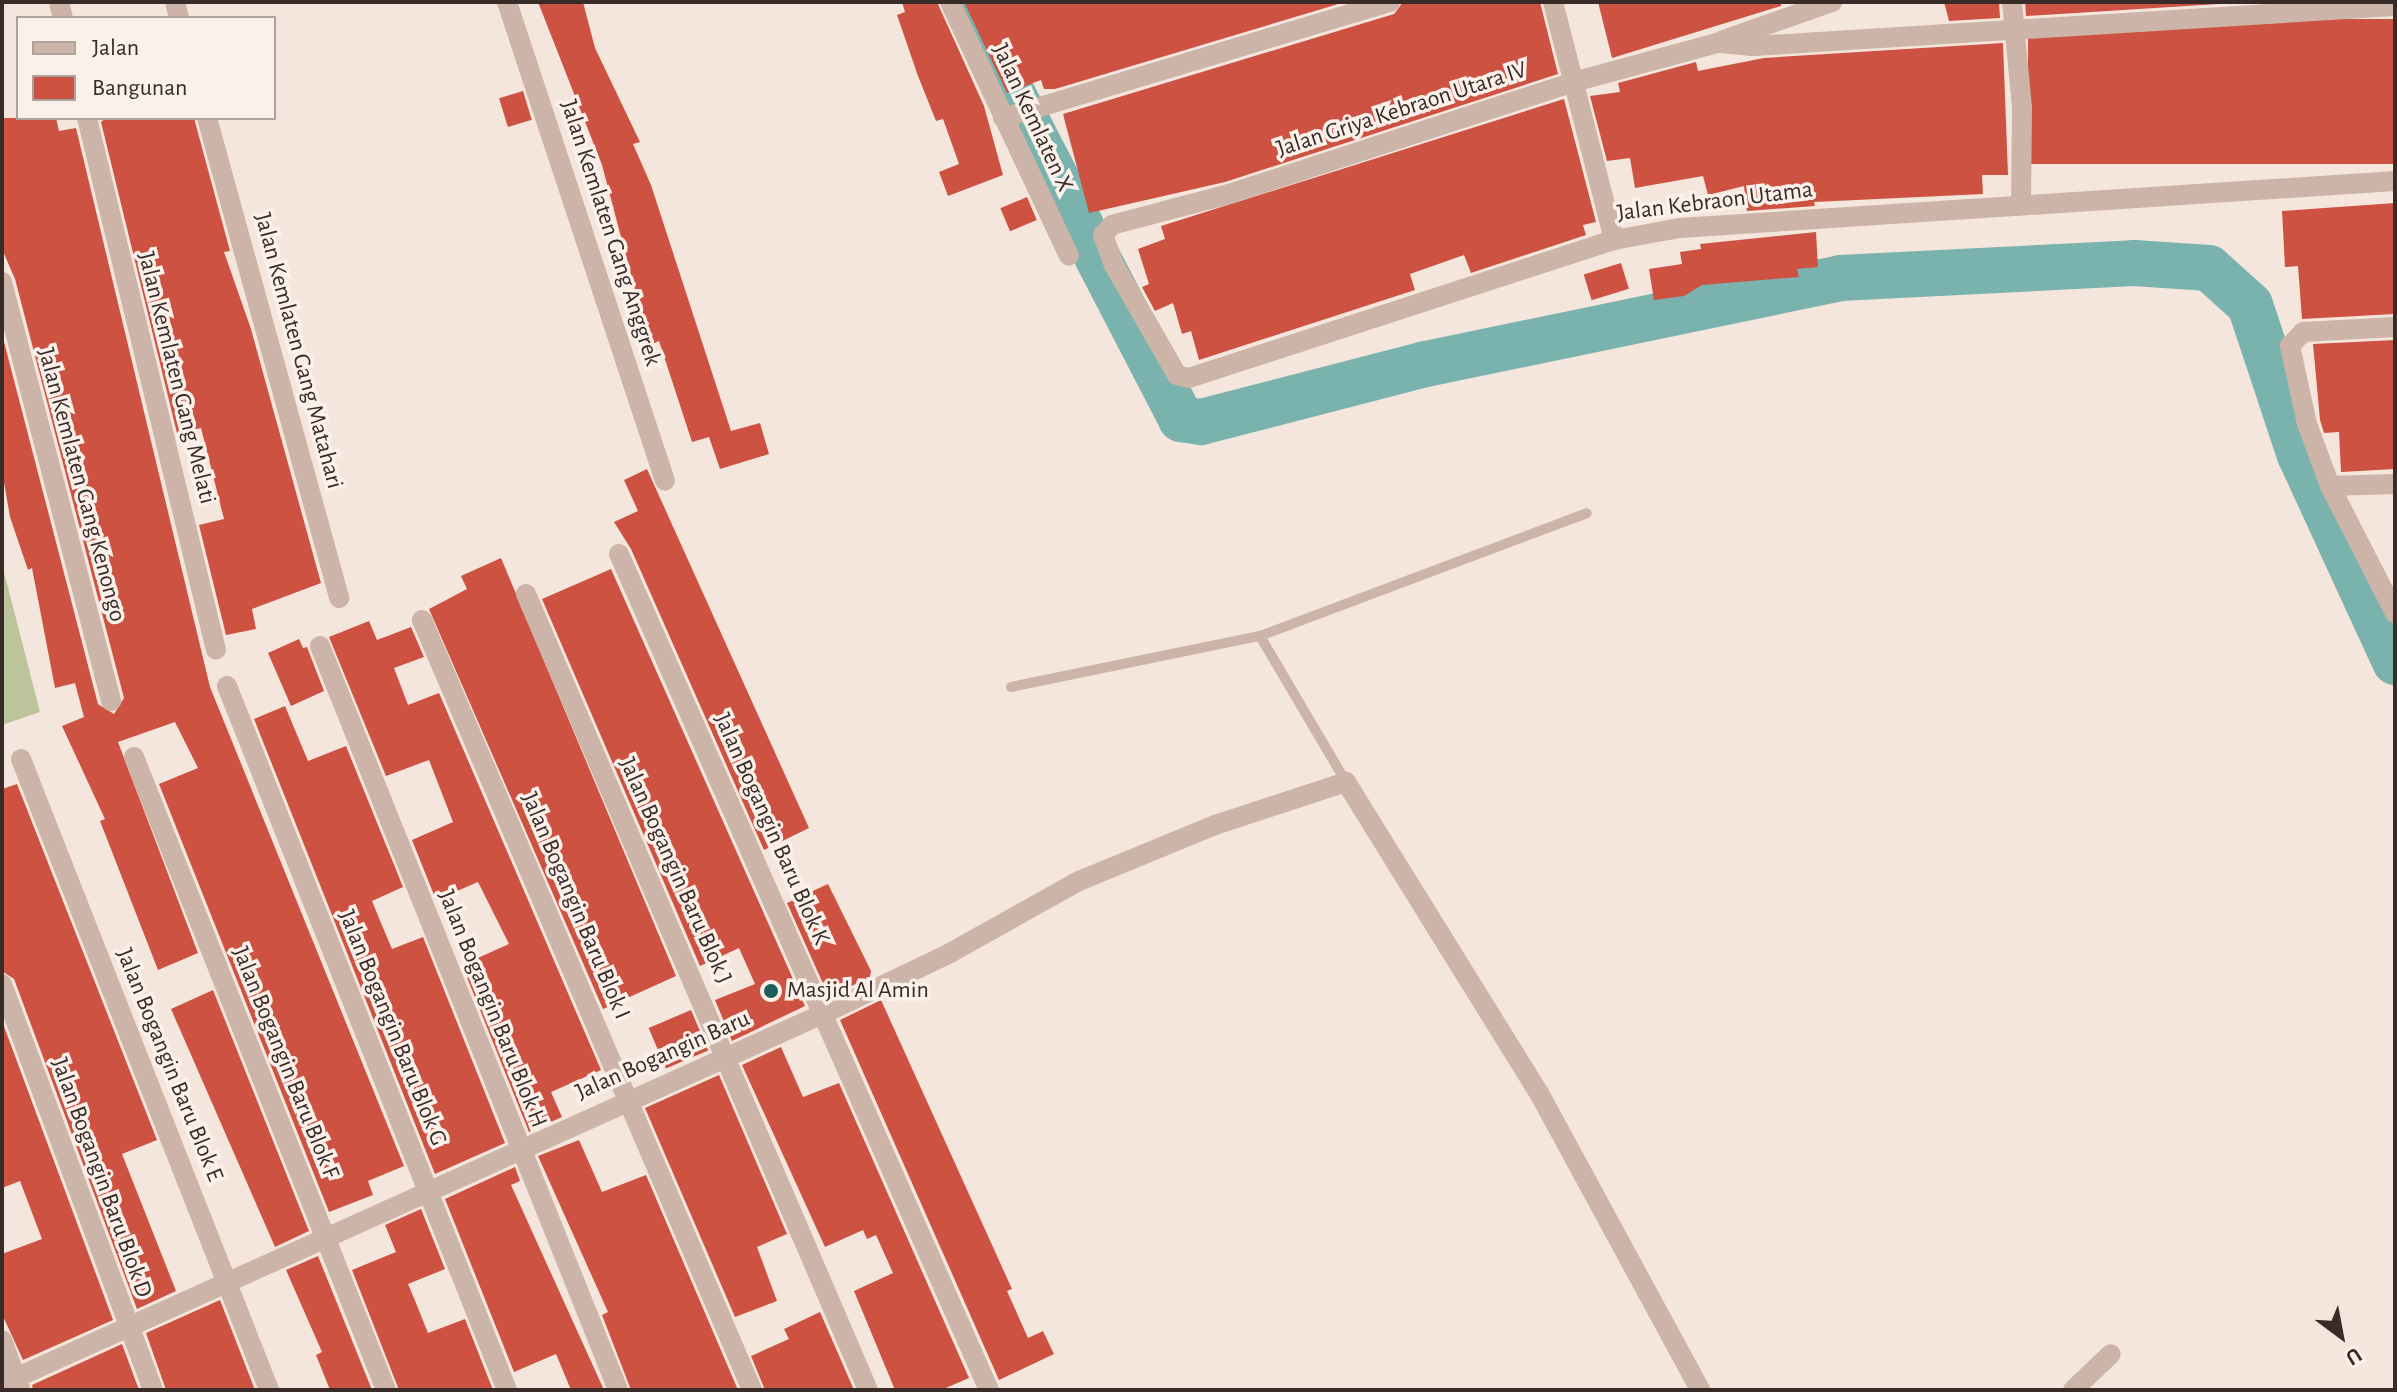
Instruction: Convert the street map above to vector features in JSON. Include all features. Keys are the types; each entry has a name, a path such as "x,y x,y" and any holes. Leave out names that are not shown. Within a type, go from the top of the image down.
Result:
{"street":[{"name":"Jalan Kemlaten Gang Anggrek","path":"507,2 665,481"},
{"name":"Jalan Kemlaten X","path":"950,2 1069,256"},
{"path":"1003,118 1390,2"},
{"path":"1553,2 1577,81 1614,240"},
{"name":"Jalan Griya Kebraon Utara IV","path":"1105,231 1577,81 1717,43 1832,2"},
{"path":"2012,2 2017,27 2021,202"},
{"name":"Jalan Griya Kebraon Utara IV","path":"1717,43 1753,46 2017,27 2152,10 2395,6"},
{"name":"Jalan Kemlaten Gang Melati","path":"87,120 216,650"},
{"name":"Jalan Kemlaten Gang Matahari","path":"208,120 339,598"},
{"name":"Jalan Kebraon Utama","path":"1105,231 1114,265 1177,375 1189,378 1614,240 1706,225 2021,202 2395,181"},
{"name":"Jalan Kemlaten Gang Kenongo","path":"2,282 111,701"},
{"path":"2395,327 2303,332 2290,346 2307,424 2330,486 2391,590 2395,613"},
{"path":"2330,486 2395,484"},
{"name":"Jalan Bogangin Baru Blok K","path":"619,554 825,1013 989,1390"},
{"name":"Jalan Bogangin Baru Blok J","path":"526,594 728,1056 868,1390"},
{"name":"Jalan Bogangin Baru Blok I","path":"422,620 752,1390"},
{"name":"Jalan Bogangin Baru Blok H","path":"320,646 618,1390"},
{"name":"Jalan Bogangin Baru Blok G","path":"227,686 507,1390"},
{"name":"Jalan Bogangin Baru Blok F","path":"134,757 386,1390"},
{"name":"Jalan Bogangin Baru Blok E","path":"21,759 269,1390"},
{"path":"1346,782 1539,1093 1700,1390"},
{"name":"Jalan Bogangin Baru","path":"12,1384 128,1323 825,1013 950,953 1079,881 1215,825 1346,782"},
{"name":"Jalan Bogangin Baru Blok D","path":"2,984 153,1390"},
{"path":"2,1340 12,1384"},
{"path":"2073,1390 2111,1354"}],"lane":[{"path":"1011,687 1260,636 1587,513"},
{"path":"1260,636 1346,782"}],"green space":[{"path":"2,564 40,712 2,725"}],"building":[{"path":"538,2 583,2 595,48 640,142 633,144 651,185 731,431 760,423 769,454 720,469 709,437 692,442 659,341 652,344 638,301 602,165"},
{"path":"902,2 937,2 984,106 1003,175 948,196 939,172 959,164 943,119 936,121 918,76 897,15 905,12"},
{"path":"964,2 1345,2 1055,89 1044,89 1041,80 1007,93"},
{"path":"1403,2 1540,2 1558,74 1225,182 1089,213 1063,114 1394,14"},
{"path":"1598,2 1781,2 1781,6 1612,58"},
{"path":"1944,2 1999,2 2000,18 1949,21"},
{"path":"2025,2 2250,2 2026,16"},
{"path":"2028,19 2395,19 2395,164 2028,164"},
{"path":"2003,43 2008,175 1982,175 1983,194 1814,202 1815,206 1747,211 1744,186 1708,195 1703,176 1635,188 1630,158 1607,161 1590,96 1620,92 1618,83 1696,62 1698,71 1764,58"},
{"path":"523,91 532,120 508,127 499,98"},
{"path":"1564,99 1596,222 1583,225 1586,235 1471,273 1464,255 1410,274 1415,290 1199,360 1191,331 1182,334 1173,303 1155,311 1142,287 1149,284 1138,249 1165,239 1161,226"},
{"path":"2,118 56,120 59,131 76,128 210,687 404,1166 368,1181 373,1195 329,1212 159,784 198,768 175,722 118,742 198,953 158,970 100,821 105,819 62,726 84,717 75,683 55,688 32,568 28,570 10,517 2,471 2,334 98,704 114,714 124,698 15,279 2,249"},
{"path":"195,120 230,251 224,252 251,329 321,583 252,609 256,629 226,635 199,525 224,519 201,428 177,433 101,122"},
{"path":"1027,197 1037,220 1010,231 1000,208"},
{"path":"2395,203 2395,314 2302,319 2298,266 2285,267 2282,211"},
{"path":"1816,232 1818,267 1797,269 1799,277 1702,285 1684,296 1654,300 1649,269 1682,264 1680,252 1701,249 1700,244"},
{"path":"1621,263 1629,289 1592,300 1584,274"},
{"path":"2395,340 2395,469 2341,472 2339,432 2324,433 2320,420 2313,344"},
{"path":"647,469 809,828 764,850 631,549 614,522 638,511 624,480"},
{"path":"501,558 676,976 603,1009 429,609 467,589 461,576"},
{"path":"611,569 805,1006 732,1041 715,1000 755,984 739,948 700,966 542,599"},
{"path":"369,621 377,640 411,627 424,657 394,668 408,705 439,693 601,1070 551,1092 562,1117 529,1132 462,965 509,944 478,882 436,900 412,840 453,822 429,760 386,776 329,637"},
{"path":"299,639 303,648 307,647 324,691 291,706 268,653"},
{"path":"285,706 308,761 346,746 403,887 372,901 392,949 423,937 505,1143 435,1174 254,719"},
{"path":"17,784 157,1140 122,1154 176,1291 137,1309 14,979 2,971 2,789"},
{"path":"828,884 871,971 870,977 829,997 787,903"},
{"path":"213,990 309,1231 275,1247 171,1009"},
{"path":"881,1000 1012,1289 1007,1291 1028,1338 1043,1331 1054,1354 999,1380 840,1020"},
{"path":"691,1010 708,1051 666,1068 649,1028"},
{"path":"2,1021 113,1320 23,1360 2,1314 2,1254 42,1239 20,1181 2,1188"},
{"path":"781,1047 803,1097 839,1083 969,1378 941,1390 895,1390 854,1291 893,1273 876,1235 867,1239 863,1230 825,1247 742,1065"},
{"path":"719,1075 787,1234 757,1247 777,1301 735,1317 645,1108"},
{"path":"579,1140 602,1192 646,1175 738,1390 631,1390 602,1315 608,1312 538,1156"},
{"path":"515,1167 520,1181 511,1185 604,1390 571,1390 556,1354 514,1372 445,1199"},
{"path":"421,1209 445,1269 408,1284 428,1333 465,1319 493,1390 399,1390 352,1270 396,1252 385,1225"},
{"path":"318,1256 372,1390 330,1390 316,1355 322,1352 286,1270"},
{"path":"220,1300 255,1390 166,1390 146,1333"},
{"path":"820,1312 854,1390 765,1390 751,1356 789,1339 784,1329"},
{"path":"122,1344 139,1390 33,1390 32,1385"}],"waterway":[{"path":"965,2 1181,419 1201,422 1426,364 1840,278 2134,263 2209,268 2250,305 2300,455 2395,662"}],"place":[{"name":"Masjid Al Amin","path":"771,991"}]}
